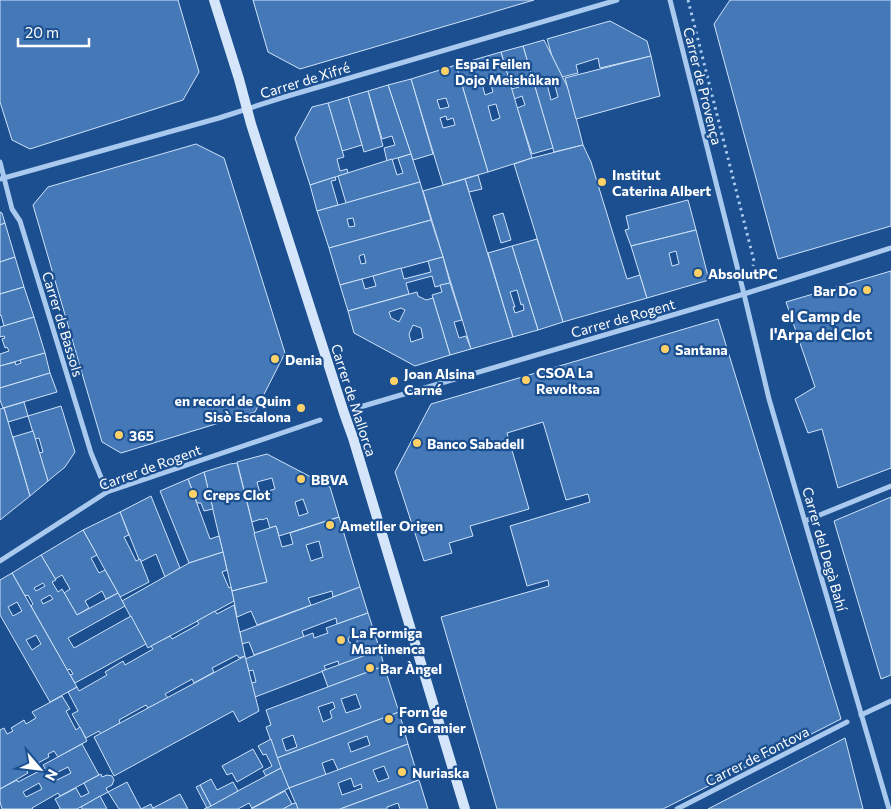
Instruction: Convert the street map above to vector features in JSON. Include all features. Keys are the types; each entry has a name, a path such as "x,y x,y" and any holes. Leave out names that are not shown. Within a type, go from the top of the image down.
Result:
{"main road":[{"name":"Carrer de Mallorca","path":"214,0 255,136 353,438 465,809"}],"street":[{"name":"Carrer de Xifré","path":"2,178 248,109 617,0"},
{"name":"Carrer de Provença","path":"670,0 744,294"},
{"name":"Carrer de Bassols","path":"0,162 2,178 12,208 20,221 91,453 106,492"},
{"name":"Carrer de Rogent","path":"360,407 744,294 891,248"},
{"name":"Carrer del Degà Bahí","path":"744,294 769,399 889,809"},
{"name":"Carrer de Rogent","path":"0,560 106,492 320,420"},
{"path":"804,521 891,486"},
{"path":"861,715 891,701"},
{"name":"Carrer de Fontova","path":"677,809 847,722"}],"path":[{"name":"Carrer de Provença","path":"688,0 692,16"}],"building":[{"path":"0,0 178,0 199,72 183,100 30,149 12,140 0,102"},
{"path":"253,0 534,0 300,69 268,52"},
{"path":"730,0 891,0 891,226 778,259 714,24"},
{"path":"610,21 647,41 651,56 600,68 598,58 576,65 578,73 562,77 552,56 547,39"},
{"path":"544,40 569,90 583,145 554,152 523,46","holes":["553,78 558,97 551,100 546,80"]},
{"path":"523,46 553,148 532,154 517,108 525,105 522,96 514,99 511,89 519,87 517,78 509,80 501,52"},
{"path":"501,52 532,158 488,172 456,65","holes":["489,78 493,92 485,95 481,80","496,104 500,118 492,121 488,106"]},
{"path":"651,56 660,96 576,119 565,78"},
{"path":"456,65 488,172 443,185 411,79","holes":["446,98 449,107 440,109 437,100","446,116 447,120 453,118 455,125 443,128 440,118"]},
{"path":"411,79 433,154 413,160 388,85"},
{"path":"388,85 411,154 387,161 384,148 395,145 392,136 382,139 368,91"},
{"path":"368,91 383,146 364,152 348,97"},
{"path":"348,97 362,145 342,151 328,103"},
{"path":"328,103 344,157 337,159 340,171 347,169 348,173 310,185 295,138 312,107"},
{"path":"196,144 224,158 285,353 255,412 121,453 102,442 33,205 48,187"},
{"path":"583,145 591,162 627,279 640,275 647,298 563,322 514,164"},
{"path":"411,154 420,182 346,203 338,176 392,159 397,175 403,173 398,158"},
{"path":"478,175 482,189 469,192 465,179"},
{"path":"335,177 336,180 331,181 338,205 317,211 310,185"},
{"path":"465,179 513,337 471,349 423,191"},
{"path":"420,182 431,220 329,248 317,211","holes":["353,218 355,226 349,227 347,219"]},
{"path":"688,200 696,230 631,246 625,230 629,229 626,216"},
{"path":"0,212 5,223 0,225"},
{"path":"503,213 511,240 501,243 493,216"},
{"path":"431,220 443,257 340,285 329,248","holes":["364,254 366,263 361,264 359,256"]},
{"path":"5,223 15,257 0,262 0,225"},
{"path":"696,230 709,280 647,298 631,246","holes":["676,251 679,264 672,266 669,253"]},
{"path":"537,239 563,322 538,330 512,246"},
{"path":"512,246 538,330 513,337 488,253","holes":["517,290 521,305 523,304 524,310 515,313 510,292"]},
{"path":"15,257 24,287 0,294 0,262"},
{"path":"443,257 450,283 435,287 432,276 406,283 409,294 348,311 340,285 362,279 365,289 376,286 373,276 401,268 404,279 431,272 428,261"},
{"path":"891,271 891,468 838,488 822,429 808,433 795,399 815,387 786,302"},
{"path":"450,283 462,320 454,322 459,338 466,336 471,349 450,355 432,295 442,292 440,285"},
{"path":"24,287 34,317 4,326 0,316 0,294"},
{"path":"417,292 418,296 426,300 433,298 450,355 415,366 354,333 348,311","holes":["401,308 405,310 399,322 391,318 389,312","413,325 421,328 423,338 411,342 409,334"]},
{"path":"34,317 45,353 0,366 0,354 9,351 7,347 5,348 2,339 5,338 4,336 0,337 0,327"},
{"path":"718,319 841,719 663,809 497,809 441,617 549,586 548,580 527,586 510,526 590,502 588,494 566,500 543,422 507,433 529,509 470,526 473,536 449,543 452,553 424,561 395,472 431,404"},
{"path":"45,353 50,373 0,388 0,366 15,362 16,365 21,363 20,360"},
{"path":"50,373 57,392 3,408 0,400 0,388"},
{"path":"24,402 28,416 8,422 4,408"},
{"path":"61,406 75,452 65,467 48,481 39,453 43,452 39,438 35,439 28,416"},
{"path":"4,408 30,496 0,520 0,409"},
{"path":"33,431 48,481 30,496 13,437"},
{"path":"267,454 330,487 339,517 279,536 276,526 270,528 267,518 252,522 237,462","holes":["272,478 275,489 260,493 257,482","303,499 308,513 299,516 295,502"]},
{"path":"237,463 267,582 232,591 204,472"},
{"path":"204,472 213,509 204,511 201,503 197,503 188,479"},
{"path":"188,479 210,539 219,536 223,552 189,563 160,491"},
{"path":"151,496 180,568 165,577 156,554 140,562 120,512"},
{"path":"891,497 891,675 881,679 834,521"},
{"path":"120,512 129,535 124,537 136,561 140,559 149,582 120,597 83,530"},
{"path":"339,517 360,587 333,597 332,591 308,598 311,605 257,625 251,611 237,617 232,591 267,582 254,533 276,526 282,547 293,544 290,533","holes":["319,541 323,557 311,561 306,545"]},
{"path":"83,530 97,555 91,558 99,573 105,570 118,593 106,599 102,591 85,601 89,608 77,615 64,593 70,589 62,575 55,579 41,555"},
{"path":"223,552 227,570 222,572 229,588 231,587 234,601 148,648 122,601 189,563"},
{"path":"41,555 56,580 52,582 58,592 62,589 77,615 118,593 125,606 68,638 74,648 131,616 146,644 75,683 70,675 73,674 70,669 67,670 31,606 33,604 28,595 25,596 12,573","holes":["43,583 45,586 36,591 34,588","50,595 53,599 43,604 41,600"]},
{"path":"12,573 77,687 50,702 0,615 0,580","holes":["17,602 22,611 13,616 8,607","36,635 41,644 32,650 26,640"]},
{"path":"360,587 368,613 337,624 336,618 302,631 304,637 254,655 249,642 242,644 240,632"},
{"path":"234,605 245,656 239,658 237,655 212,668 214,672 194,683 192,679 165,694 168,698 148,708 146,705 119,720 120,723 101,734 99,731 86,738 72,714 78,711 68,692 77,687 79,691 107,675 105,672 123,661 125,665 153,649 151,646 170,636 172,639 199,624 197,621 215,611 217,614"},
{"path":"368,613 380,650 339,665 338,661 324,666 326,670 255,697 251,683 256,682 253,670 249,671 245,659 313,633 314,638 328,633 326,628","holes":["353,634 357,636 356,643 349,642 350,636"]},
{"path":"380,650 384,666 328,687 322,671"},
{"path":"245,656 259,711 239,722 233,711 114,776 94,737"},
{"path":"384,666 399,712 277,758 266,727 271,725 266,710","holes":["356,694 361,708 346,713 341,699","333,702 335,708 330,711 332,718 323,722 318,707","293,735 297,747 286,751 282,739"]},
{"path":"62,696 70,709 66,711 76,730 80,727 87,741 58,757 54,751 48,754 49,757 33,766 31,763 25,767 28,773 0,789 0,730 4,728 7,734 13,731 11,728 24,720 26,724 36,718 32,712"},
{"path":"399,712 408,744 338,770 333,759 322,763 326,775 289,788 277,758","holes":["367,736 370,745 351,752 348,743"]},
{"path":"845,738 863,809 708,809"},
{"path":"271,739 281,768 266,776 263,771 272,766 266,754 263,755 258,746"},
{"path":"82,744 99,775 60,796 58,793 33,809 2,809 0,789 45,768 43,765","holes":["68,767 71,773 57,780 54,774","39,783 42,789 26,797 23,792"]},
{"path":"408,744 419,780 340,809 298,809 289,788","holes":["384,766 389,778 378,782 373,770","351,778 354,787 361,784 362,788 342,795 338,783"]},
{"path":"253,749 263,767 237,782 232,773 227,775 222,766"},
{"path":"281,768 289,788 252,808 249,803 238,809 204,809"},
{"path":"101,774 102,777 112,776 114,780 112,785 106,788 108,792 77,809 59,809 55,799 76,788 81,797 89,793 84,783"},
{"path":"211,779 217,790 233,782 238,791 211,806 200,785"},
{"path":"419,780 428,809 400,809 398,803 387,807 387,809 340,809"},
{"path":"127,782 141,809 119,809 108,792"},
{"path":"200,785 211,806 207,808 196,787"},
{"path":"285,791 292,804 288,807 283,809 251,809"},
{"path":"180,794 188,809 153,809 153,808"},
{"path":"100,796 107,809 82,809 81,807"},
{"path":"296,803 298,809 283,809 292,804"},
{"path":"151,804 153,809 141,809"}],"place":[{"name":"Espai Feilen Dojo Meishûkan","path":"445,71"},
{"name":"Institut Caterina Albert","path":"602,182"},
{"name":"AbsolutPC","path":"698,273"},
{"name":"Bar Do","path":"867,290"},
{"name":"Santana","path":"665,349"},
{"name":"Denia","path":"275,359"},
{"name":"CSOA La Revoltosa","path":"526,380"},
{"name":"Joan Alsina Carné","path":"394,381"},
{"name":"en record de Quim Sisò Escalona","path":"301,408"},
{"name":"365","path":"119,435"},
{"name":"Banco Sabadell","path":"417,443"},
{"name":"BBVA","path":"301,479"},
{"name":"Creps Clot","path":"193,494"},
{"name":"Ametller Origen","path":"330,525"},
{"name":"La Formiga Martinenca","path":"341,640"},
{"name":"Bar Àngel","path":"370,668"},
{"name":"Forn de pa Granier","path":"389,719"},
{"name":"Nuriaska","path":"402,772"}],"district":[{"name":"el Camp de l'Arpa del Clot","path":"821,324"}]}
